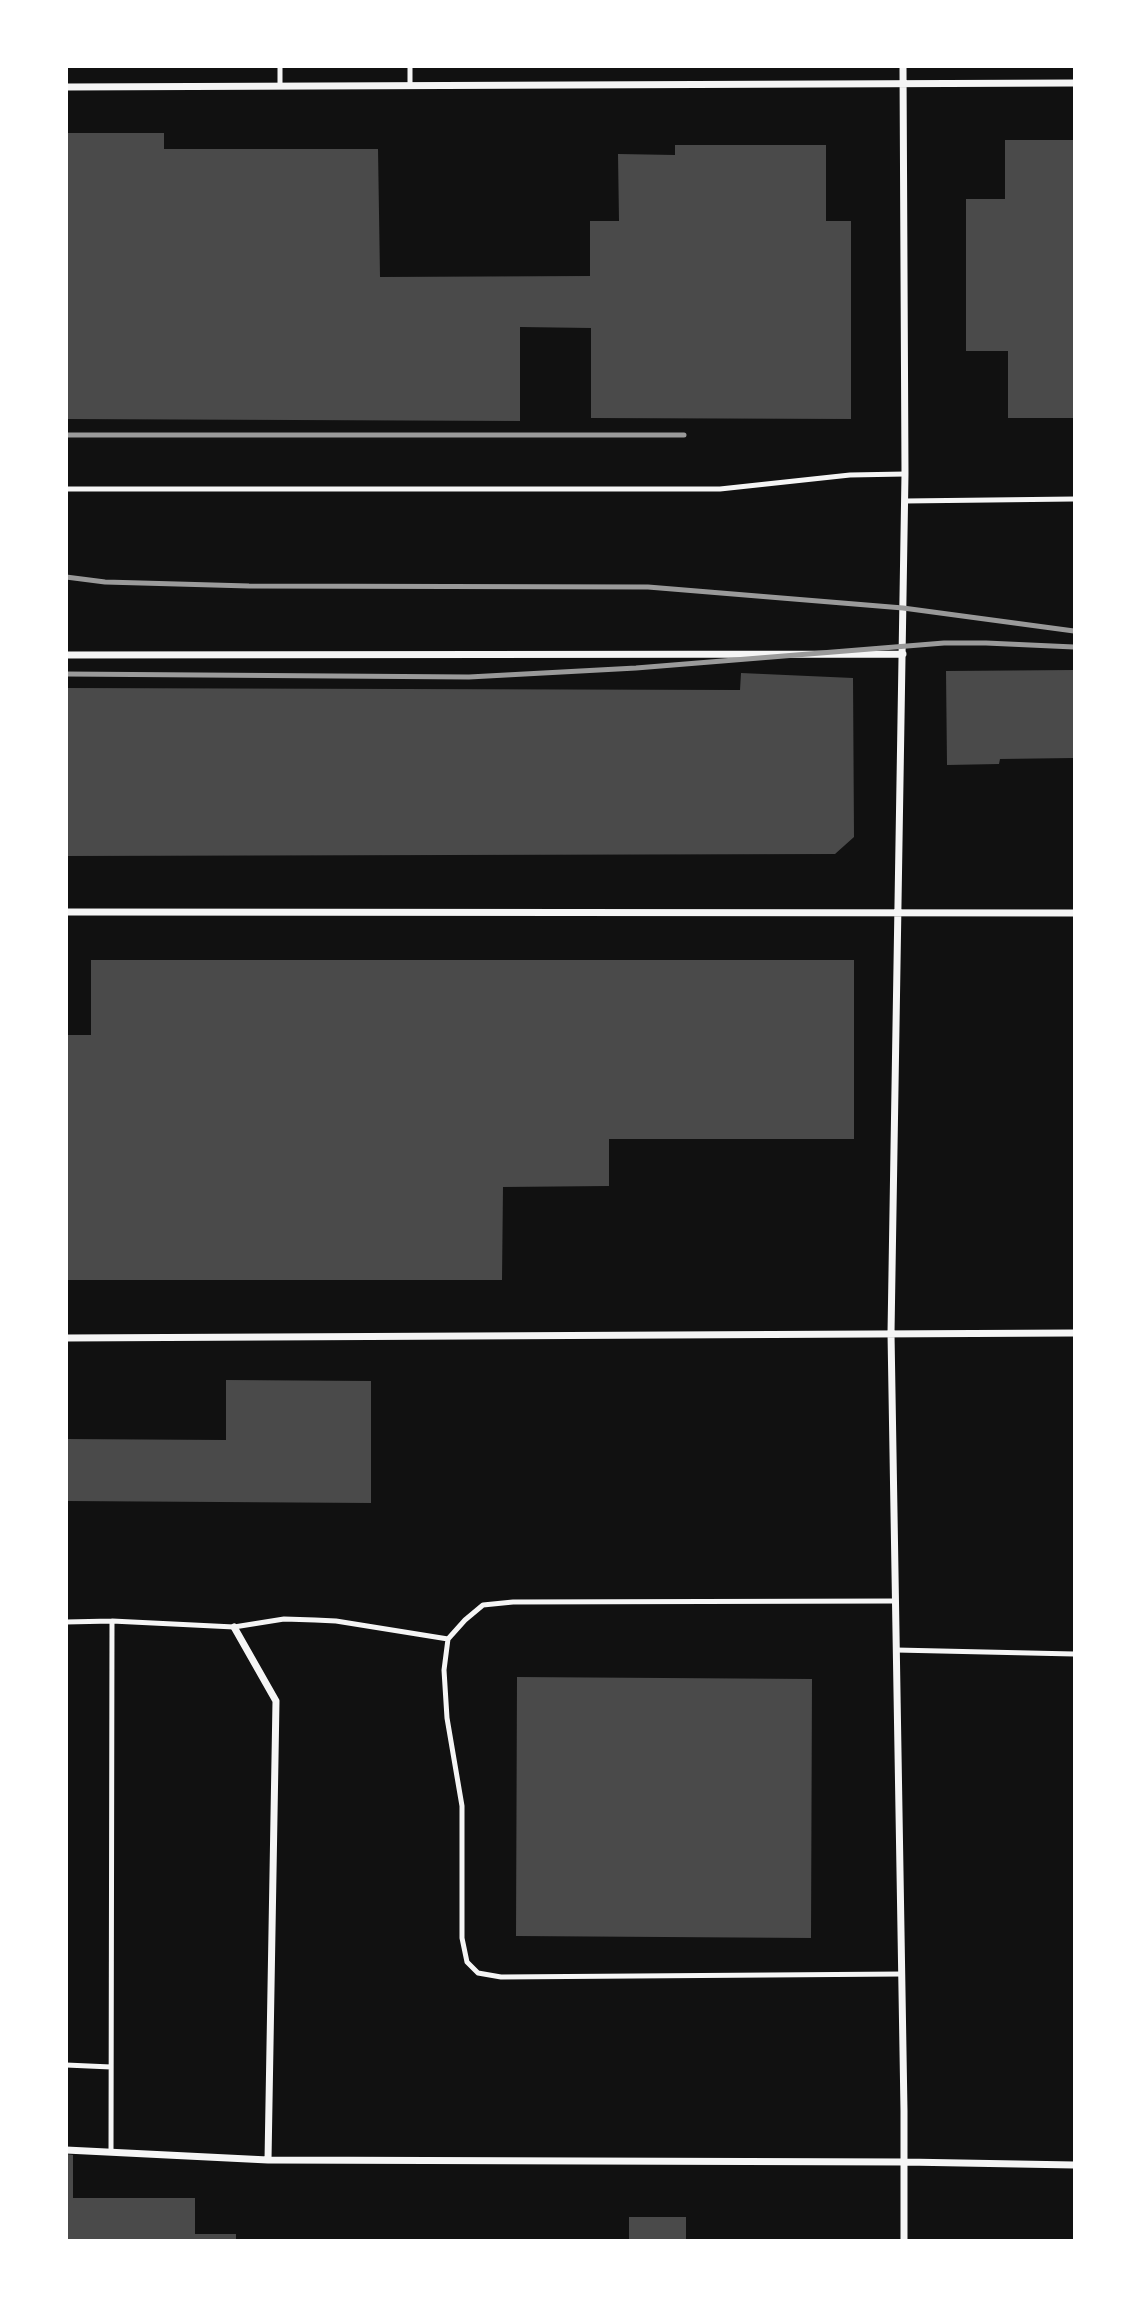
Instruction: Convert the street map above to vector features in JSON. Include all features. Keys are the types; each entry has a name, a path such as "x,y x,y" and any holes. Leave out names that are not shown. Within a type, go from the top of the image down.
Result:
{"street":[{"path":"903,66 905,501 891,1333 905,2162 904,2241"},
{"path":"66,87 1074,83"},
{"path":"66,655 902,654"},
{"path":"66,912 1074,913"},
{"path":"66,1338 1074,1333"},
{"path":"234,1627 276,1700 268,2160"},
{"path":"66,2150 268,2160 1074,2165"}],"lane":[{"path":"280,66 280,85"},
{"path":"410,66 410,85"},
{"path":"66,489 720,489 850,475 905,474"},
{"path":"905,501 1074,499"},
{"path":"895,1601 513,1602 483,1605 448,1639 444,1670 447,1718 462,1806 462,1938 467,1962 478,1973 501,1977 902,1974"},
{"path":"66,1622 234,1627 284,1619 315,1620 448,1639"},
{"path":"111,1622 111,2151"},
{"path":"896,1650 1074,1654"},
{"path":"66,2065 111,2067"}],"building":[{"path":"66,133 164,133 164,149 378,149 380,277 590,276 590,221 619,221 618,154 675,155 675,145 826,145 826,221 851,221 851,419 591,418 591,328 520,327 520,421 66,419"},
{"path":"1005,140 1074,140 1074,418 1008,418 1008,351 966,351 966,199 1005,199"},
{"path":"1074,670 1074,758 1000,759 999,764 947,765 946,671"},
{"path":"741,673 853,678 854,837 835,854 66,856 66,688 740,690"},
{"path":"91,960 854,960 854,1139 609,1139 609,1186 503,1187 502,1280 66,1280 66,1035 91,1035"},
{"path":"226,1380 371,1381 371,1503 66,1501 66,1439 226,1440"},
{"path":"517,1677 812,1679 811,1938 516,1936"},
{"path":"66,2154 73,2155 73,2198 195,2198 195,2234 236,2234 236,2240 66,2240"},
{"path":"629,2217 686,2217 686,2240 629,2240"}],"railway":[{"path":"66,435 684,435"},
{"path":"66,577 105,582 249,586 648,587 903,608 1074,631"},
{"path":"66,674 469,677 636,668 944,643 1074,647"}]}
